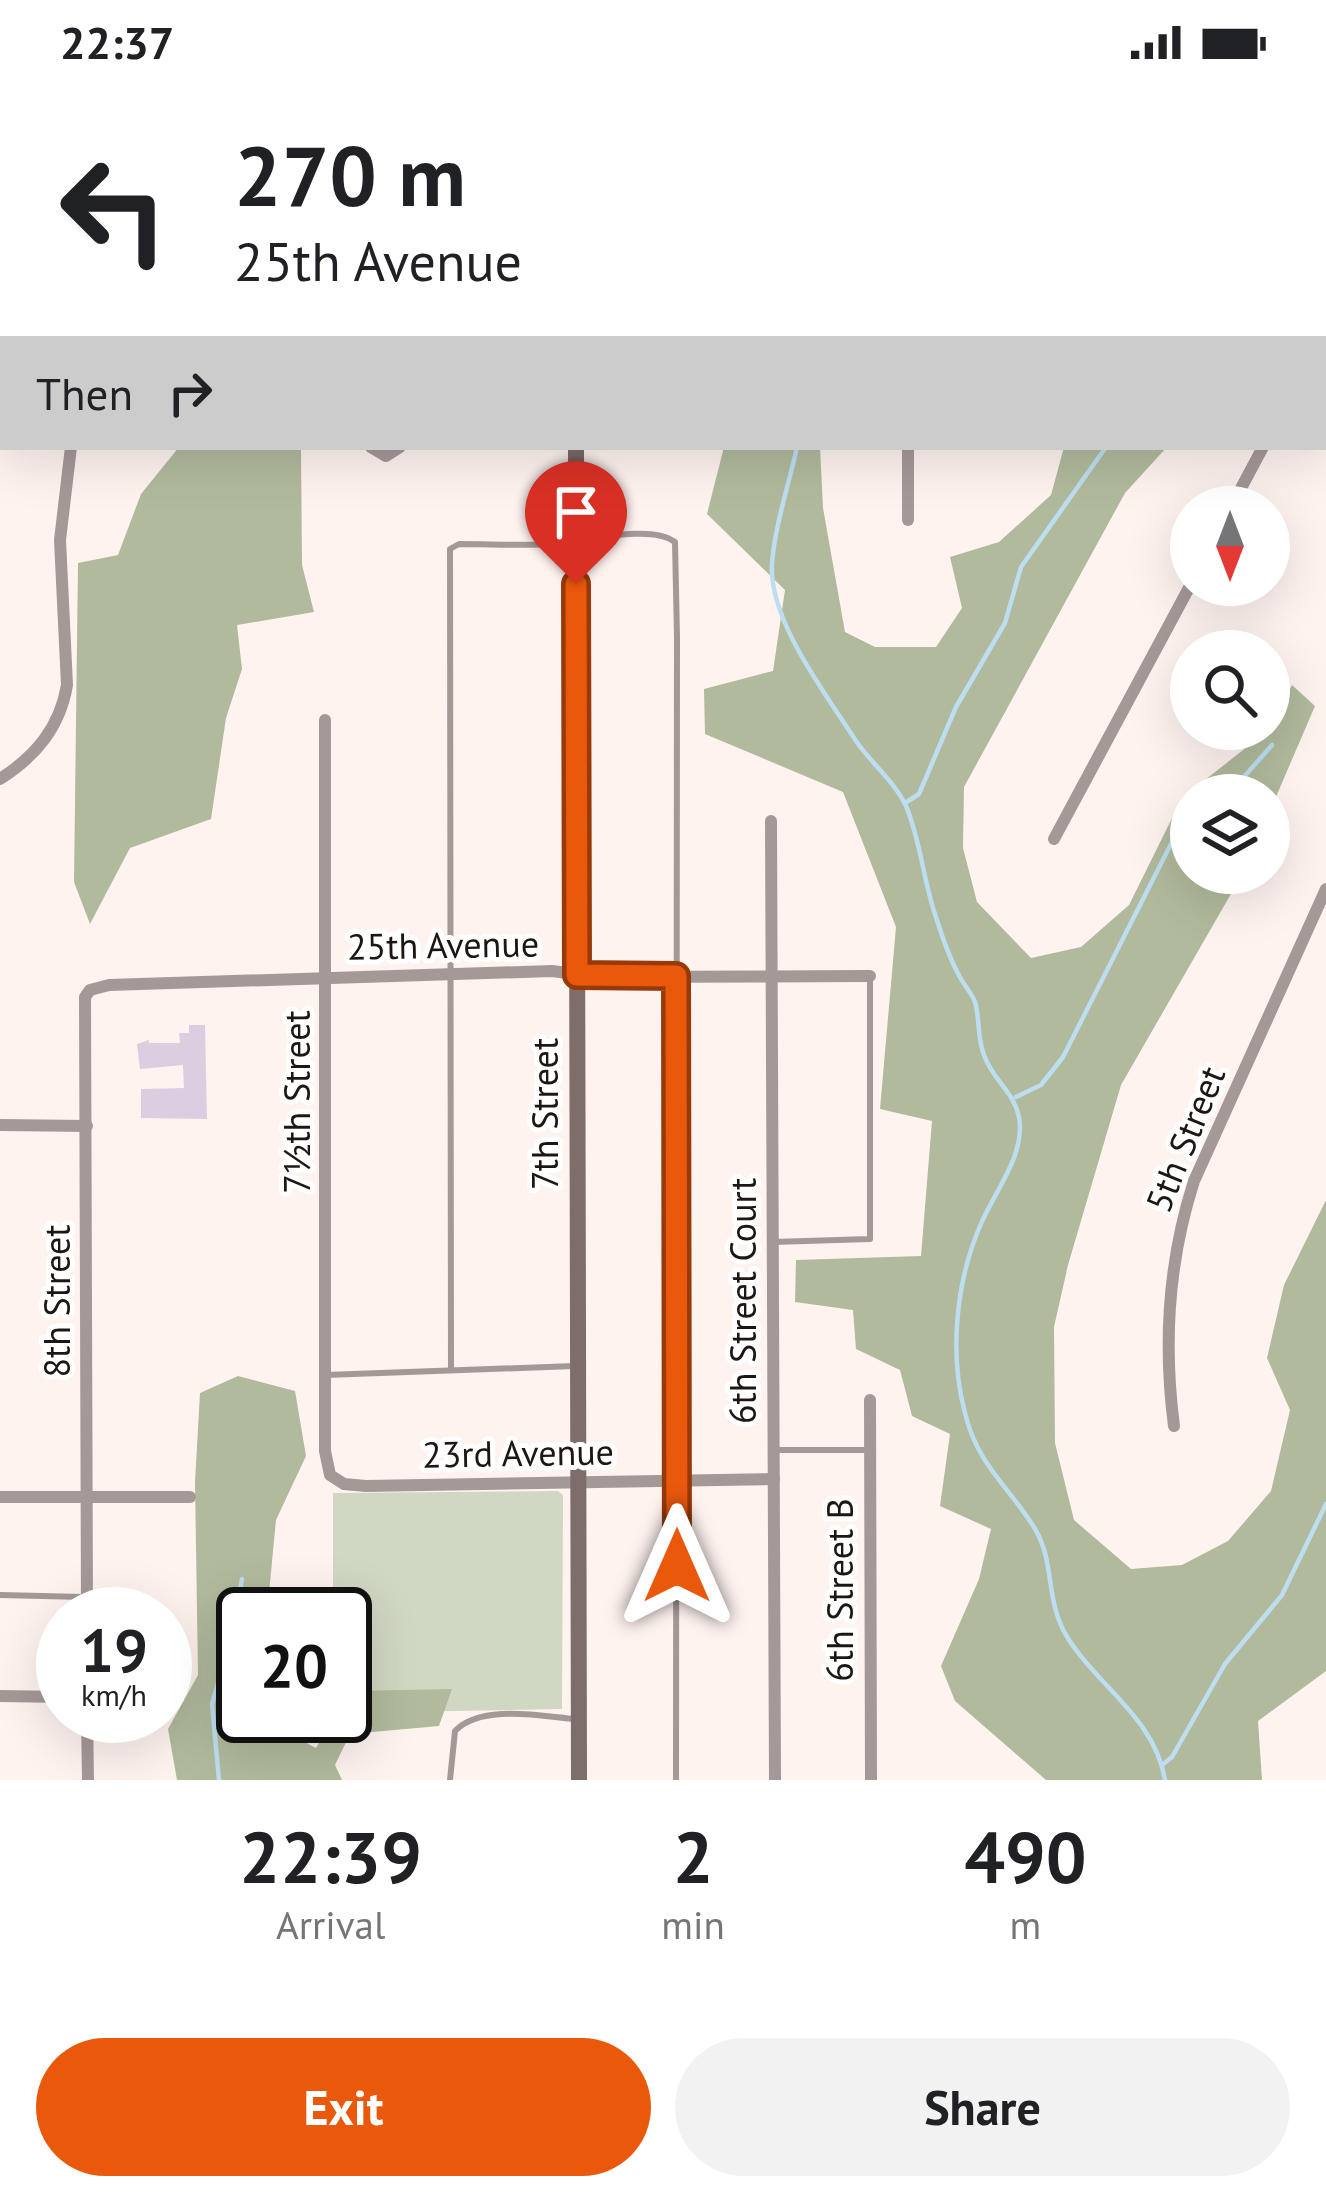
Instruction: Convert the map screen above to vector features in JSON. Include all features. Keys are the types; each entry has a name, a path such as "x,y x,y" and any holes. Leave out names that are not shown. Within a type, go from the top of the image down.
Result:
{"main road":[{"name":"7th Street","path":"576,450 579,1780"}],"street":[{"path":"0,779 23,764 43,742 64,704 60,540 71,450"},
{"path":"908,450 908,520"},
{"path":"1242,486 1261,450"},
{"path":"1054,839 1179,606"},
{"name":"7½th Street","path":"325,720 326,1451 335,1481"},
{"name":"6th Street Court","path":"772,821 775,1780"},
{"name":"5th Street","path":"1174,1426 1167,1347 1169,1289 1181,1222 1194,1181 1326,889"},
{"name":"25th Avenue","path":"90,990 109,985 552,971 577,975 870,976"},
{"name":"8th Street","path":"87,1587 85,997 90,990"},
{"path":"0,1124 87,1126"},
{"name":"6th Street B","path":"870,1400 871,1780"},
{"name":"23rd Avenue","path":"335,1481 366,1486 774,1479"},
{"path":"0,1497 190,1497"},
{"path":"0,1696 36,1697"},
{"path":"87,1743 88,1780"}],"lane":[{"path":"451,1369 450,549 459,544 555,544 662,535 672,538 675,551 676,1780"},
{"path":"773,1241 871,1239 870,976"},
{"path":"326,1375 579,1365"},
{"path":"773,1450 869,1450"},
{"path":"0,1595 36,1596"},
{"path":"450,1780 455,1731 470,1718 579,1720"}],"green space":[{"path":"177,450 301,450 302,565 314,612 237,625 242,669 226,718 211,819 130,848 90,924 74,882 78,563 118,555 141,494"},
{"path":"723,450 820,450 823,508 845,632 875,647 936,647 962,608 950,557 999,542 1051,495 1063,450 1164,450 1125,493 964,787 963,848 977,902 1031,958 1081,947 1129,905 1170,822 1170,894 1231,894 1121,1085 1054,1327 1055,1443 1074,1520 1131,1569 1182,1565 1228,1541 1271,1491 1290,1410 1267,1358 1284,1285 1326,1200 1326,1671 1258,1721 1262,1780 1046,1780 955,1701 941,1666 979,1579 991,1529 940,1506 950,1434 912,1416 900,1370 856,1349 853,1310 795,1302 796,1260 921,1256 932,1121 880,1109 896,927 843,792 705,734 704,689 773,671 785,590 707,514"},
{"path":"1292,685 1315,706 1286,774 1213,774 1243,750 1290,750"},
{"path":"238,1376 295,1391 306,1456 276,1520 270,1587 216,1587 216,1743 307,1743 316,1748 319,1743 346,1743 335,1765 342,1780 177,1780 170,1743 192,1743 192,1686 198,1675 195,1482 200,1393"},
{"path":"558,1491 563,1495 562,1709 372,1713 372,1587 333,1587 333,1493"},
{"path":"452,1689 439,1726 372,1732 372,1691"}],"building":[{"path":"189,1025 205,1025 207,1119 141,1118 141,1089 184,1088 183,1065 140,1069 137,1044 149,1040 180,1043 179,1033 189,1033"}],"waterway":[{"path":"796,450 772,563 779,608 815,679 906,806 942,937 975,1002 984,1055 1019,1117 1018,1145 980,1226 960,1294 957,1367 965,1413 986,1462 1041,1542 1061,1626 1150,1739 1165,1780"},
{"path":"905,803 919,794 956,707 1005,623 1021,567 1104,450"},
{"path":"1246,774 1268,750"},
{"path":"1016,1097 1041,1085 1063,1057 1170,846"},
{"path":"1162,1765 1172,1757 1225,1664 1282,1595 1326,1504"},
{"path":"219,1780 212,1704 242,1579"}],"route":[{"path":"576,584 577,975 676,976 677,1566"}]}
